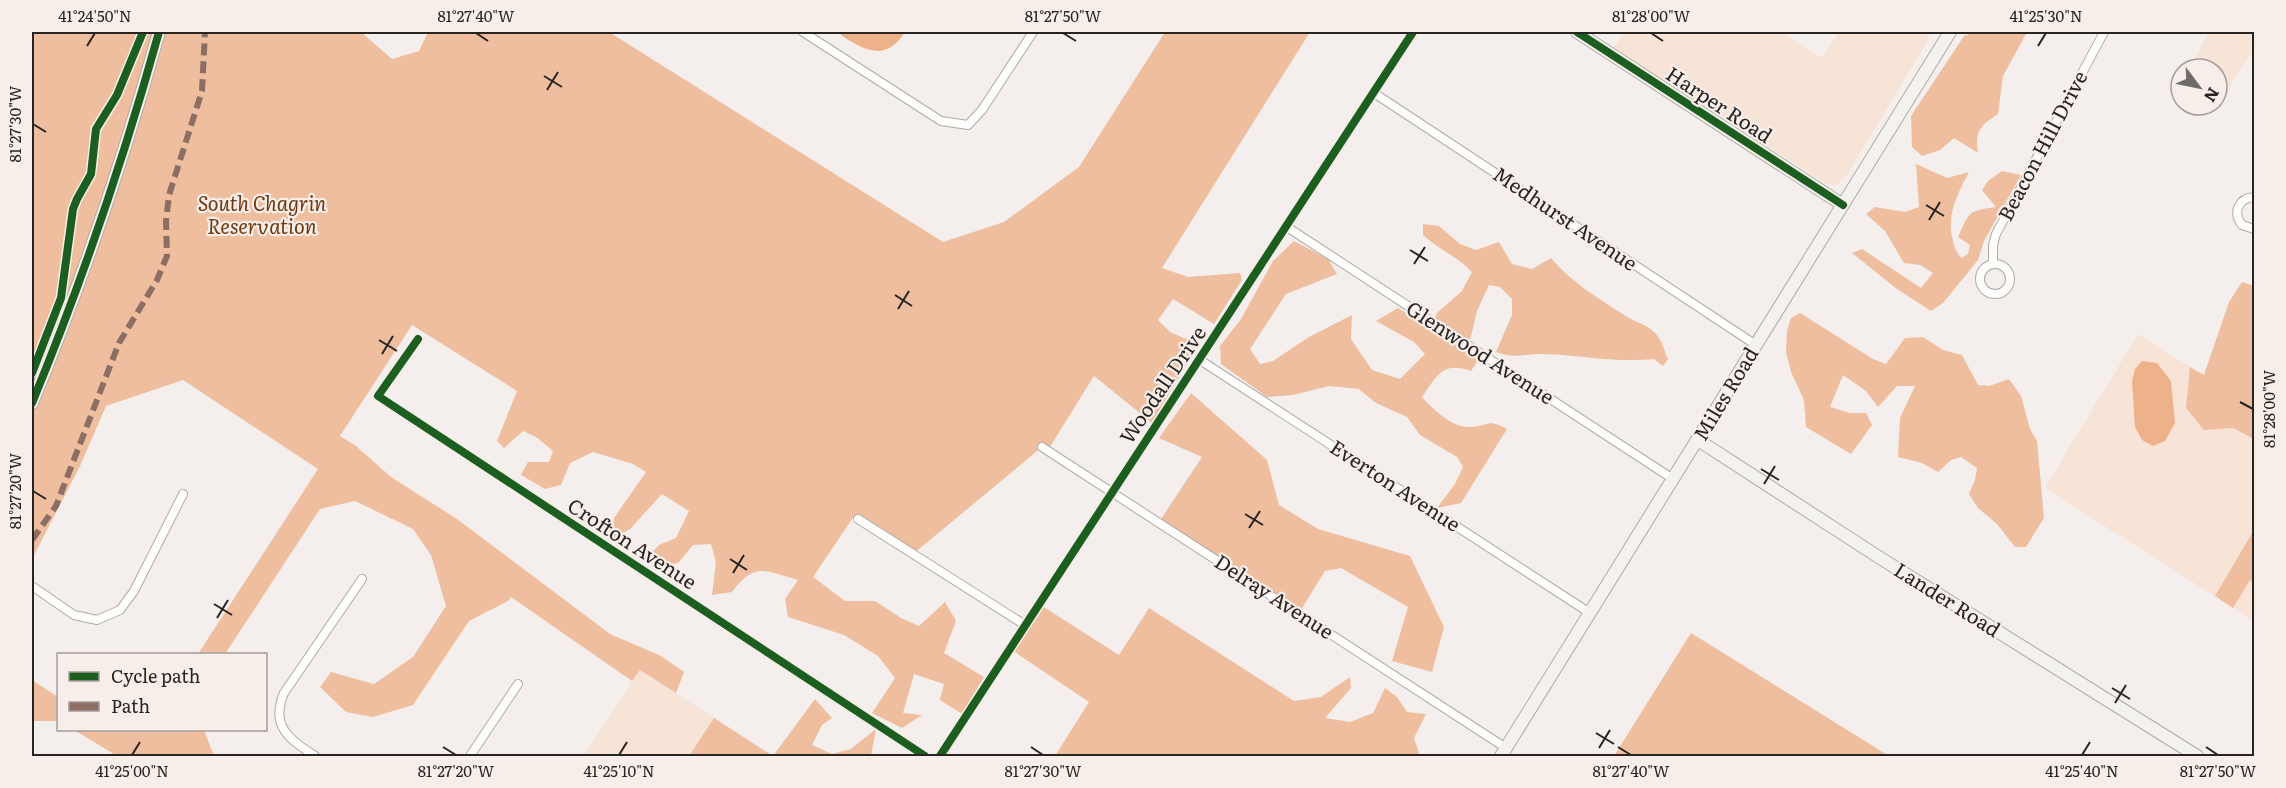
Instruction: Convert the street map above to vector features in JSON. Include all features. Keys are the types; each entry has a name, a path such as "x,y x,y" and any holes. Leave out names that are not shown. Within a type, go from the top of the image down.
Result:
{"street":[{"path":"32,403 66,320 96,234 159,32"},
{"path":"803,32 941,120 968,125 982,110 1033,32"},
{"name":"Woodall Drive","path":"940,756 1413,32"},
{"name":"Harper Road","path":"1577,32 1843,206"},
{"name":"Miles Road","path":"1503,752 1843,206 1948,32"},
{"name":"Beacon Hill Drive","path":"1993,264 1993,245 1996,234 2104,32"},
{"name":"Medhurst Avenue","path":"1374,93 1756,345"},
{"path":"2254,197 2242,201 2237,216 2242,225 2254,229"},
{"name":"Glenwood Avenue","path":"1287,227 1673,479"},
{"name":"Crofton Avenue","path":"418,339 378,396 925,756"},
{"name":"Everton Avenue","path":"1200,360 1590,613"},
{"name":"Lander Road","path":"1698,440 1877,556 2197,756"},
{"name":"Delray Avenue","path":"1042,447 1503,752"},
{"path":"32,586 74,615 97,620 120,610 134,591 183,494"},
{"path":"858,519 1025,625"},
{"path":"315,756 297,745 281,728 278,707 284,693 362,579"},
{"path":"470,756 518,684"}],"shaded area":[{"path":"840,32 905,32 890,47 875,51 858,46"},
{"path":"1624,32 1782,32 1822,58 1839,32 1922,32 1930,37 1847,175 1836,186 1823,182 1614,48"},
{"path":"2209,32 2254,32 2254,49 2229,88 2229,57 2195,57"},
{"path":"2138,334 2254,407 2254,621 2045,488"},
{"path":"2142,361 2157,363 2171,381 2175,423 2165,441 2153,446 2142,440 2135,427 2132,381 2135,369"},
{"path":"640,670 714,718 689,756 583,756"}],"green space":[{"name":"South Chagrin Reservation","path":"32,32 361,32 392,59 419,51 428,32 609,32 943,242 1004,222 1079,167 1165,32 1310,32 1162,268 1188,277 1240,273 1242,280 1214,324 1173,299 1158,320 1170,332 1198,344 1152,423 1094,376 1048,450 1042,447 913,554 854,516 813,577 845,601 875,601 901,618 919,626 945,602 956,621 944,653 984,677 962,714 940,700 944,684 914,674 903,713 922,715 902,728 872,713 895,678 878,656 844,635 788,617 785,599 798,580 769,572 754,572 740,582 732,592 712,595 716,562 711,544 693,545 679,562 665,568 645,560 659,545 676,538 689,511 662,494 630,529 613,539 614,518 646,472 633,464 593,452 570,463 561,485 545,489 521,475 528,462 549,462 553,451 536,437 523,431 504,448 497,441 517,391 412,325 340,436 356,446 391,477 457,519 610,634 661,656 684,672 676,693 640,670 632,681 511,597 508,601 469,621 413,705 373,717 346,712 320,687 331,672 374,684 413,657 446,606 431,555 413,529 355,501 320,509 226,653 199,653 318,469 183,380 106,406 80,466 32,559"},
{"path":"1976,32 2027,32 2003,76 1998,114 1980,129 1977,139 1978,153 1954,138 1940,150 1922,156 1912,147 1911,116 1964,36"},
{"path":"1916,164 1947,178 1969,172 1957,197 1951,222 1954,246 1962,258 1968,254 1970,245 1958,237 1968,217 1975,211 1996,207 1982,190 1988,181 2002,171 2021,175 1984,241 1978,260 1943,303 1931,311 1897,289 1852,253 1862,249 1921,288 1933,273 1920,265 1904,263 1885,231 1866,214 1875,207 1905,212 1919,207"},
{"path":"1423,224 1439,226 1460,244 1476,250 1499,242 1512,264 1532,269 1551,258 1585,289 1624,315 1652,330 1660,340 1668,359 1663,366 1654,359 1612,359 1542,354 1513,356 1496,352 1512,315 1512,299 1500,287 1489,285 1477,311 1470,340 1434,320 1437,313 1462,291 1472,272 1423,235"},
{"path":"1294,241 1328,259 1337,274 1286,294 1250,349 1260,364 1273,361 1309,337 1352,315 1351,339 1372,370 1400,379 1425,354 1414,342 1376,321 1398,308 1479,359 1471,371 1453,368 1441,372 1422,397 1437,412 1456,424 1470,427 1491,423 1507,429 1461,503 1437,508 1455,484 1463,467 1457,457 1420,435 1407,417 1376,403 1359,389 1329,386 1293,395 1267,397 1221,364 1220,346 1241,319 1273,261"},
{"path":"2242,282 2254,286 2254,439 2233,428 2204,430 2186,408 2190,367 2204,375 2229,302"},
{"path":"1800,313 1873,359 1886,364 1905,338 1923,337 1943,350 1962,355 1978,385 1989,386 2009,379 2021,396 2030,429 2037,441 2044,518 2026,547 2015,547 1997,524 1978,508 1969,494 1977,468 1961,457 1951,460 1938,472 1922,463 1898,457 1900,418 1915,386 1897,386 1878,407 1866,391 1843,375 1830,407 1850,413 1866,413 1872,425 1851,454 1806,427 1804,400 1791,372 1786,352 1787,330 1791,318"},
{"path":"1191,393 1267,460 1279,505 1318,529 1410,556 1444,627 1432,672 1392,661 1408,607 1341,568 1325,571 1299,613 1159,522 1202,457 1159,438"},
{"path":"2254,530 2254,583 2250,580 2233,608 2215,596"},
{"path":"1039,604 1119,655 1149,608 1294,701 1321,697 1350,677 1351,688 1325,718 1350,722 1373,713 1385,688 1397,697 1407,712 1426,714 1414,738 1420,756 1055,756 1089,702 1010,649"},
{"path":"1691,633 1889,756 1614,756"},
{"path":"32,680 57,696 57,721 32,721"},
{"path":"815,699 832,718 822,725 812,745 832,754 851,749 876,729 871,756 773,756"},
{"path":"714,718 773,756 689,756"},
{"path":"76,731 204,731 214,756 117,756"}],"marked path":[{"path":"32,540 56,506 119,343 157,280 167,256 166,221 169,195 202,91 205,32"}],"cycle path":[{"path":"32,373 61,298 73,209 91,174 96,129 117,95 143,32"},
{"path":"32,403 101,219 159,32"},
{"path":"940,756 1413,32"},
{"path":"1577,32 1843,205"},
{"path":"418,339 378,396 925,756"}]}
